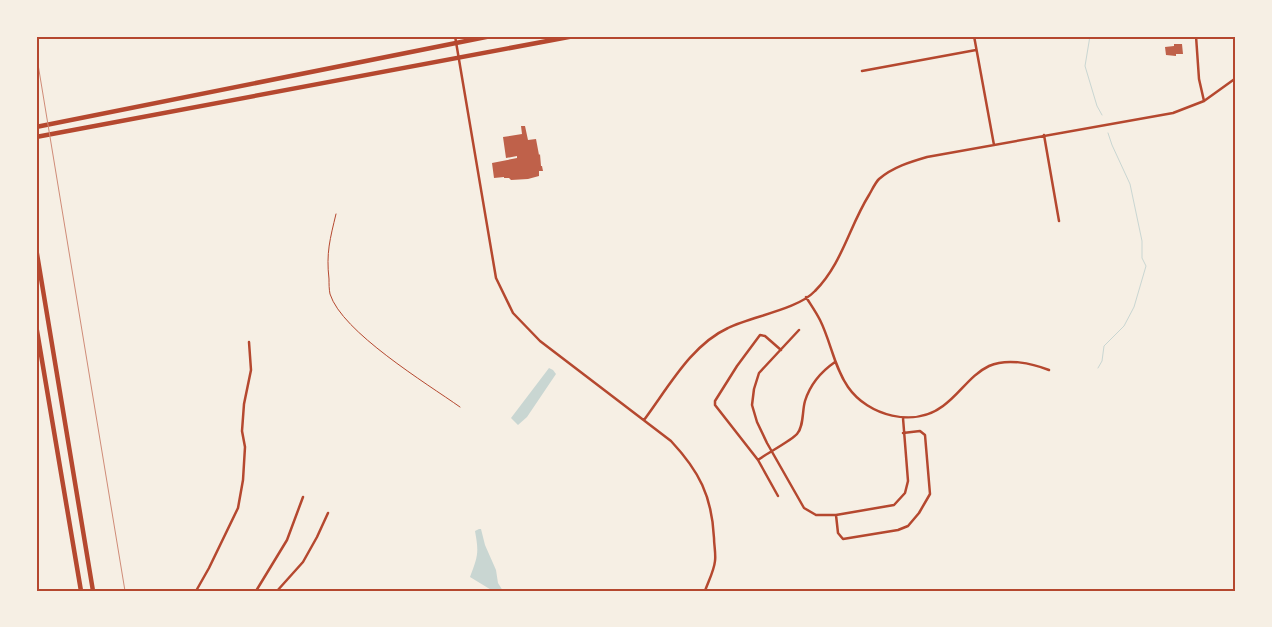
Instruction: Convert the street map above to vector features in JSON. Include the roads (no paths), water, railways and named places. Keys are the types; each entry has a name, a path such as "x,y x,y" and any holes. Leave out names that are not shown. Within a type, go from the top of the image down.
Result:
{"main road":[{"path":"36,127 491,36"},
{"path":"36,137 574,36"},
{"path":"36,248 93,591"},
{"path":"36,325 81,591"}],"street":[{"path":"455,36 496,278 513,313 540,341 672,441 699,476 712,512 715,562 705,591"},
{"path":"974,36 994,145"},
{"path":"1196,36 1199,80 1204,101"},
{"path":"862,71 976,50"},
{"path":"644,420 703,343 728,327 791,305 814,293 832,272 861,208 878,180 904,163 927,157 1173,113 1204,101 1236,78"},
{"path":"1044,136 1059,221"},
{"path":"806,297 821,321 835,362 849,388 872,408 902,418 922,416 941,408 980,372 991,366 1012,362 1038,366 1048,370"},
{"path":"798,330 759,374 754,389 752,405 757,422 804,508 816,515 836,515 894,505 905,493 908,481 902,418"},
{"path":"778,496 758,460 716,405 715,401 737,366 760,335 765,336 780,350"},
{"path":"196,591 238,508 243,480 245,447 242,431 244,404 252,370 249,342"},
{"path":"758,460 797,435 805,400 812,386 824,370 835,362"},
{"path":"836,515 838,533 843,539 898,530 908,526 919,513 930,494 925,435 920,432 903,432"},
{"path":"256,591 287,540 303,497"},
{"path":"277,591 303,562 328,513"}],"lane":[{"path":"336,214 327,252 327,262 330,294 342,315 361,334 400,365 460,406"}],"waterway":[{"path":"1090,36 1085,66 1097,106 1102,115"},
{"path":"1098,368 1102,361 1104,346 1124,326 1134,307 1146,266 1142,258 1142,241 1130,184 1108,133"}],"railway":[{"path":"36,52 125,591"}]}
